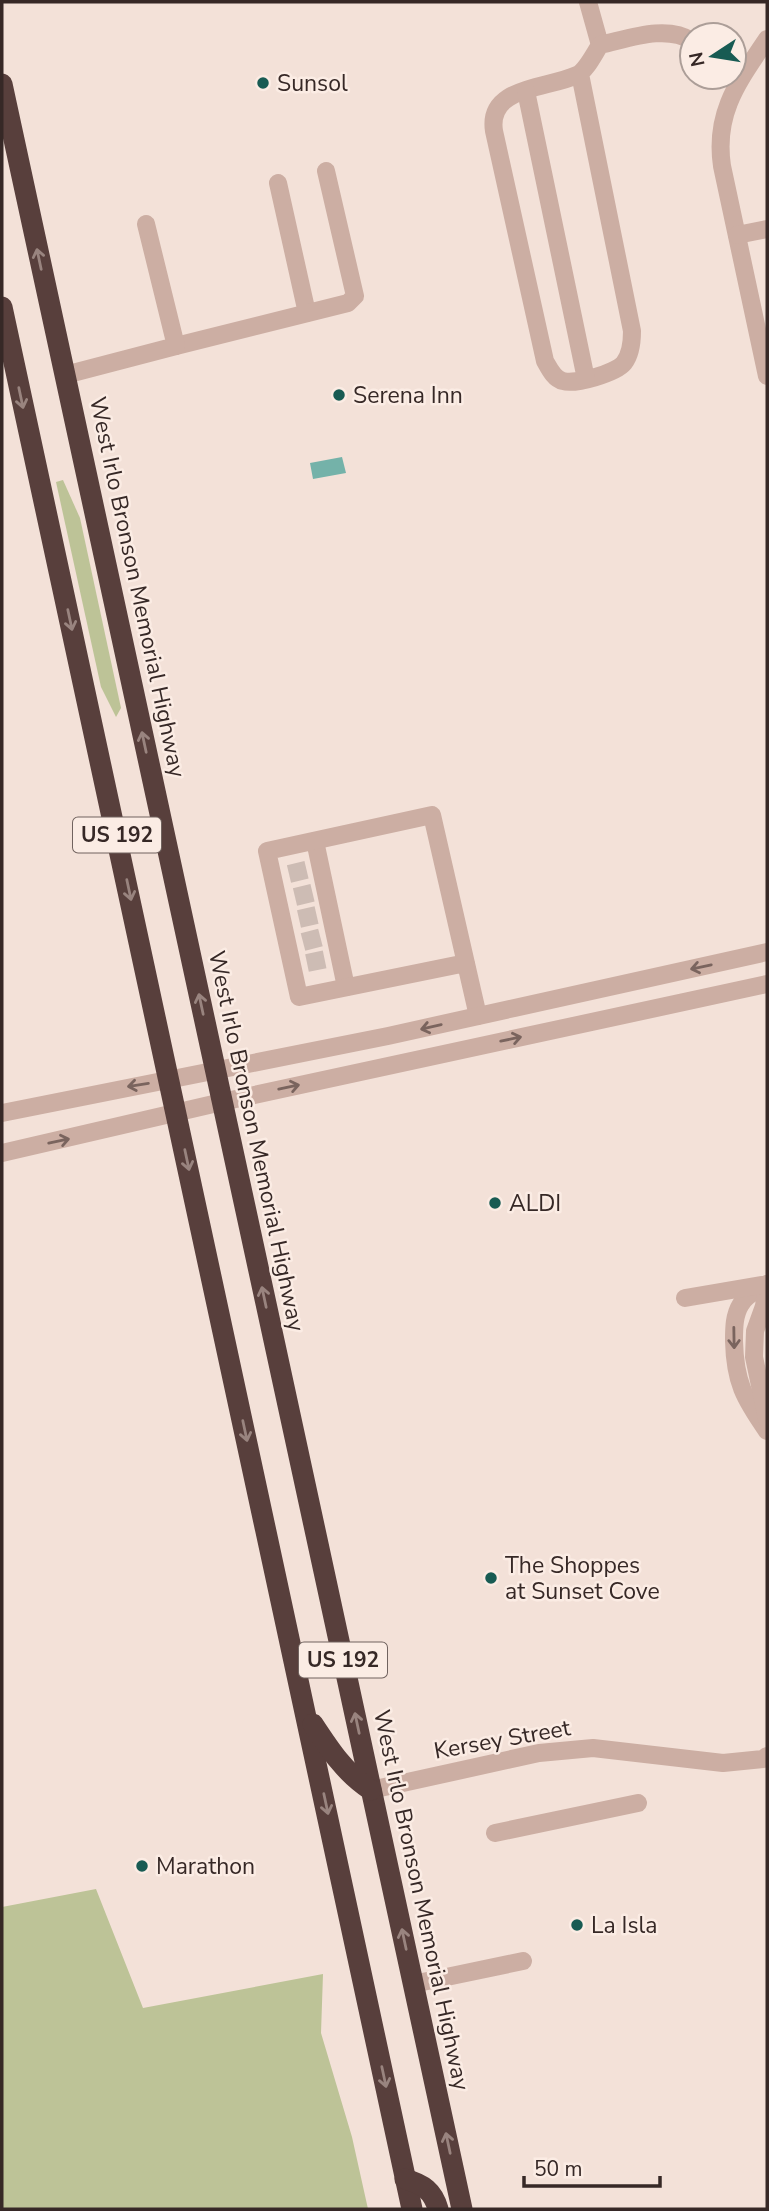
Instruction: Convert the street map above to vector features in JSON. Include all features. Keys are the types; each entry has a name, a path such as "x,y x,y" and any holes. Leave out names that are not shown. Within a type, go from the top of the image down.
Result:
{"highway":[{"name":"West Irlo Bronson Memorial Highway","path":"2,90 462,2209"},
{"path":"2,159 29,209"},
{"name":"US 192","path":"2,307 412,2209"},
{"path":"306,1714 335,1758 353,1779 371,1790"},
{"path":"405,2179 421,2184 435,2197 438,2209"}],"street":[{"path":"588,2 600,45"},
{"path":"580,74 632,331 632,345 624,364 617,369 586,379 563,381 556,377 545,361 492,122 497,108 509,96 580,74 600,45 667,33 678,34"},
{"path":"748,60 767,39"},
{"path":"526,91 586,379"},
{"path":"732,91 720,140 722,166 767,376"},
{"path":"65,375 348,303 355,296 326,171"},
{"path":"278,183 307,313"},
{"path":"146,224 176,346"},
{"path":"737,235 767,229"},
{"path":"466,962 299,997 299,965 281,875 267,851 432,815 466,962 478,1016"},
{"path":"316,841 316,868 335,957 346,987"},
{"path":"2,1113 388,1036 767,952"},
{"path":"2,1153 222,1102 767,984"},
{"path":"548,1000 554,1030"},
{"path":"388,1036 393,1065"},
{"path":"685,1298 767,1284"},
{"path":"767,1284 764,1306 755,1331 754,1357 767,1419"},
{"path":"767,1284 749,1294 740,1306 734,1323 735,1367 740,1385 767,1431"},
{"name":"Kersey Street","path":"371,1790 539,1753 593,1748 723,1763 763,1759 767,1756"},
{"path":"495,1833 638,1803"},
{"path":"414,1984 523,1961"}],"green space":[{"path":"63,480 80,518 121,708 116,717 101,687 56,482"},
{"path":"96,1889 143,2008 323,1974 321,2033 352,2137 368,2209 2,2209 2,1907"}],"water":[{"path":"342,457 346,473 313,479 310,463"}],"tunnel":[{"path":"289,874 310,869"},
{"path":"295,897 316,892"},
{"path":"299,919 321,914"},
{"path":"303,942 326,936"},
{"path":"307,963 331,958"}],"place":[{"name":"Sunsol","path":"263,83"},
{"name":"Serena Inn","path":"339,395"},
{"name":"ALDI","path":"495,1203"},
{"name":"The Shoppes at Sunset Cove","path":"491,1578"},
{"name":"Marathon","path":"142,1866"},
{"name":"La Isla","path":"577,1925"}]}
